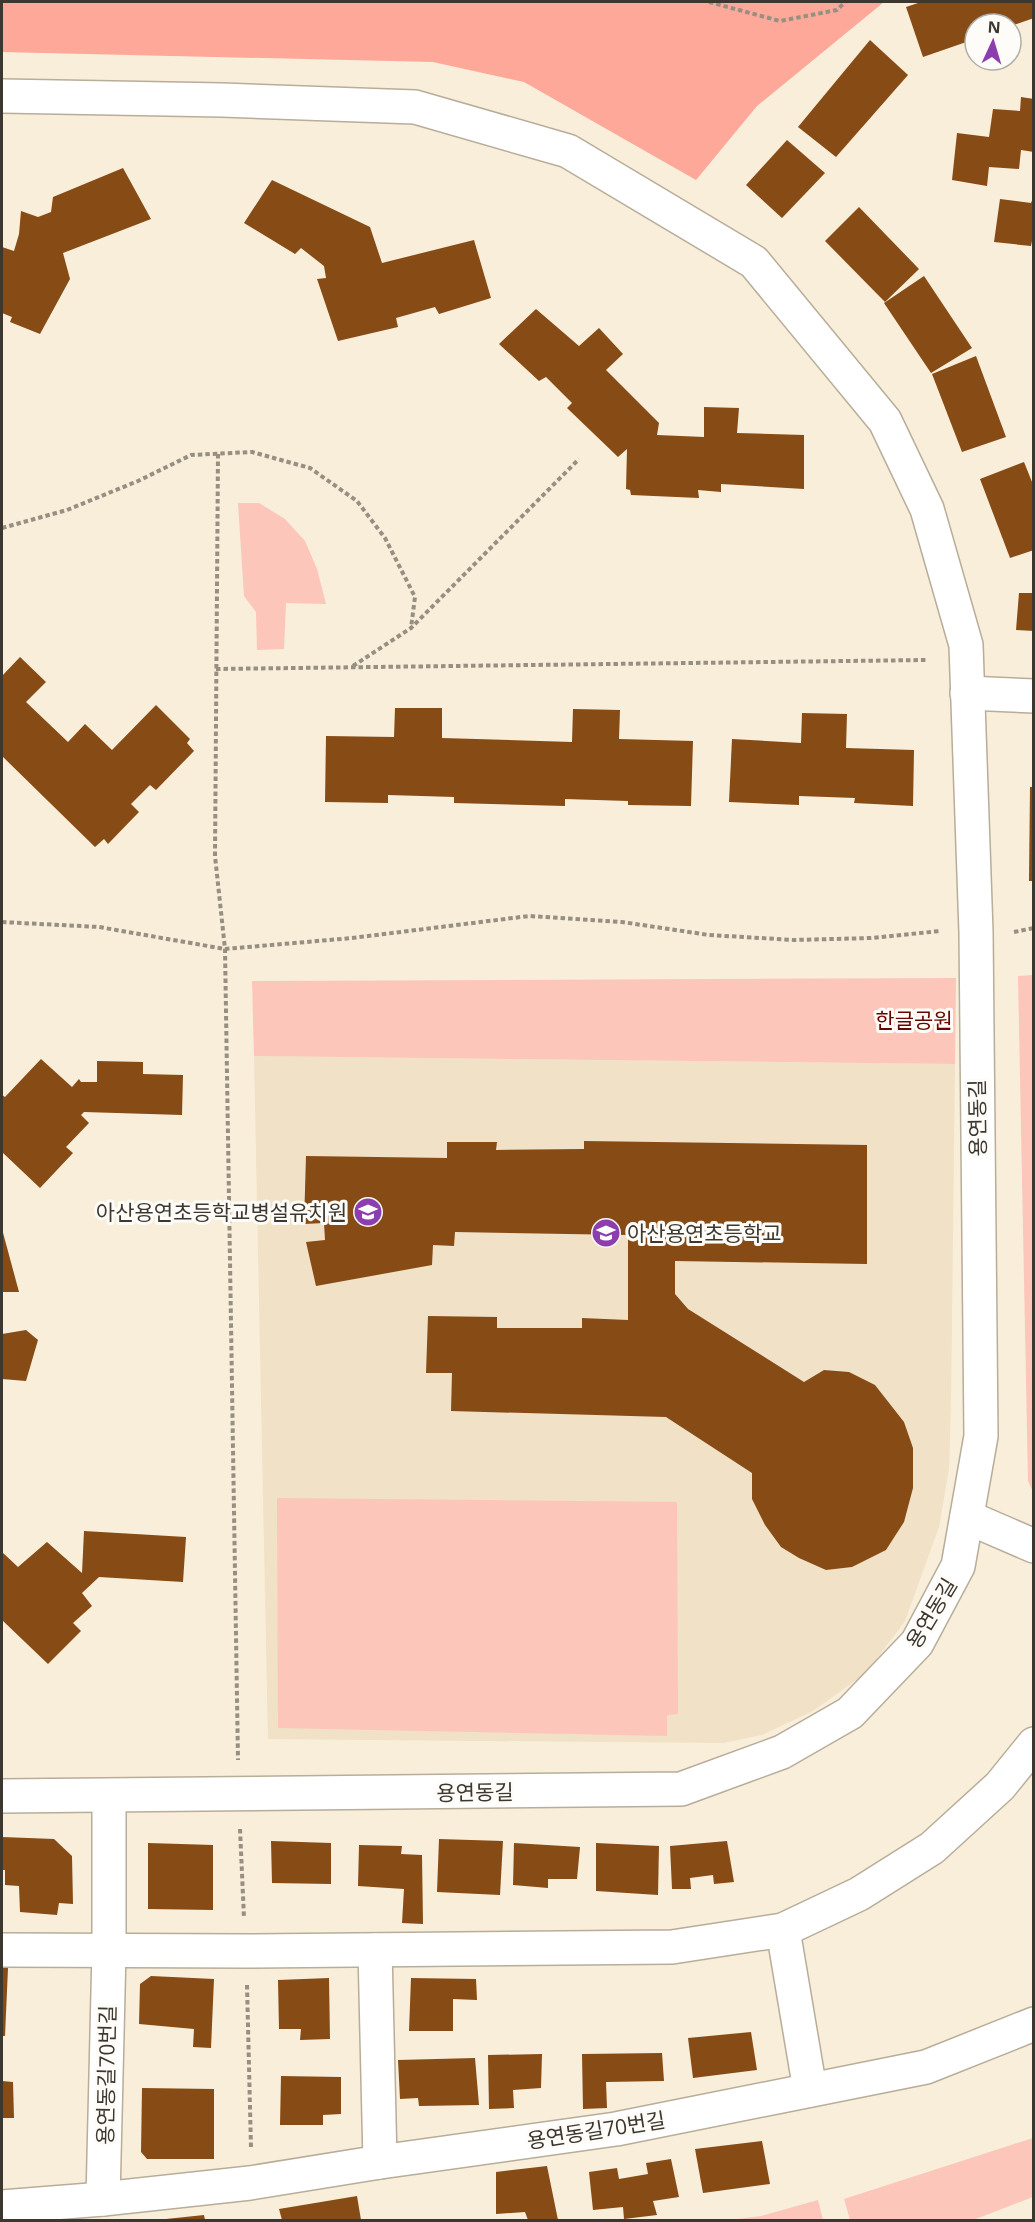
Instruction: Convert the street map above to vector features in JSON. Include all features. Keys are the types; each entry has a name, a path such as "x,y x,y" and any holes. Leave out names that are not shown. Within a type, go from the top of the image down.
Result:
{"street":[{"name":"용연동길","path":"2,96 222,100 415,107 568,151 754,262 885,421 927,509 966,645 976,932 981,1436 958,1566 917,1643 850,1713 782,1752 681,1789 2,1796"},
{"path":"967,693 1034,696"},
{"path":"967,1517 1034,1546"},
{"path":"2,1950 672,1947 783,1930 859,1894 932,1848 1000,1786 1034,1744"},
{"name":"용연동길70번길","path":"103,2199 109,1951 109,1796"},
{"path":"783,1930 810,2090"},
{"path":"375,1950 380,2162"},
{"name":"용연동길70번길","path":"2,2207 250,2183 380,2162 616,2129 926,2067 1034,2024"}],"path":[{"path":"709,2 780,21 837,9 845,2"},
{"path":"2,528 67,510 138,481 190,455 252,452 310,468 357,501 385,538 415,597 411,628"},
{"path":"218,454 215,856 225,949 238,1763"},
{"path":"351,667 411,628 579,459"},
{"path":"216,669 926,660"},
{"path":"2,922 99,927 225,949 352,938 529,916 622,922 709,935 794,940 871,938 952,930"},
{"path":"1014,932 1034,928"},
{"path":"240,1828 244,1922"},
{"path":"247,1980 251,2155"}],"shaded area":[{"path":"2,2 884,2 757,106 696,180 524,82 433,62 2,52"},
{"name":"아산용연초등학교","path":"254,1056 955,1064 949,1469 939,1527 905,1621 866,1673 813,1711 762,1735 723,1743 268,1739"}],"green space":[{"path":"238,503 259,503 285,519 305,541 317,569 326,604 286,603 284,649 257,650 256,612 244,596"},
{"path":"1034,975 1033,1492 1028,1481 1018,976"},
{"name":"한글공원","path":"956,978 955,1064 254,1056 252,981"},
{"path":"277,1498 677,1502 678,1714 667,1715 667,1736 278,1728"},
{"path":"1033,2138 1033,2197 973,2220 850,2220 844,2199"},
{"path":"818,2200 823,2220 730,2220 761,2216"}],"building":[{"path":"921,2 1034,2 1034,18 1023,22 1023,12 963,12 963,43 923,57 906,7"},
{"path":"870,40 908,75 836,157 798,127"},
{"path":"1021,97 1034,99 1034,152 1021,150 1019,169 989,167 987,186 952,180 957,133 989,137 993,109 1020,111"},
{"path":"787,140 825,173 782,218 746,185"},
{"path":"123,168 151,219 63,253 70,279 40,334 10,322 12,317 2,313 2,247 14,251 19,234 21,211 38,217 51,212 53,197"},
{"path":"272,180 370,227 382,263 474,240 491,298 439,314 435,307 396,318 398,327 338,341 317,279 326,278 324,266 301,248 295,254 244,223"},
{"path":"1033,198 1034,231 1031,246 994,242 1000,199 1031,203"},
{"path":"859,207 919,269 885,302 825,241"},
{"path":"924,276 972,348 931,373 884,303"},
{"path":"536,309 579,346 599,328 623,354 606,370 659,423 657,435 704,437 704,407 739,408 737,433 804,435 804,489 721,484 721,492 698,490 699,498 631,495 630,490 626,489 627,449 618,457 567,408 572,403 546,377 539,381 499,344"},
{"path":"976,356 1006,437 962,452 932,374"},
{"path":"1024,462 1034,487 1034,550 1010,558 980,479"},
{"path":"1019,593 1034,593 1034,631 1016,630"},
{"path":"20,657 46,682 26,702 68,742 85,724 112,750 156,705 190,739 187,743 194,751 156,790 150,785 131,804 139,812 108,844 104,839 95,847 2,756 2,676"},
{"path":"395,708 442,708 442,738 572,742 573,709 620,710 619,739 693,741 691,806 628,805 628,801 565,799 565,806 454,803 454,797 388,795 388,803 325,802 326,736 394,737"},
{"path":"802,713 847,714 846,748 914,750 913,806 854,803 855,798 799,796 799,805 729,802 732,739 801,743"},
{"path":"1030,787 1034,787 1034,881 1029,881"},
{"path":"41,1059 72,1087 79,1079 81,1082 97,1082 97,1061 143,1062 143,1074 183,1075 182,1115 84,1112 81,1115 89,1123 66,1147 73,1153 40,1188 2,1152 2,1095 5,1097"},
{"path":"584,1141 867,1145 867,1264 675,1261 675,1294 688,1309 804,1382 824,1370 849,1372 875,1385 904,1422 913,1448 913,1488 904,1522 886,1550 852,1567 826,1570 799,1558 781,1547 765,1525 752,1499 752,1473 666,1417 451,1411 452,1373 426,1373 428,1316 497,1317 497,1328 582,1328 582,1318 628,1320 628,1235 455,1232 454,1246 433,1245 432,1265 316,1286 306,1242 325,1240 324,1223 304,1224 306,1156 447,1158 447,1142 497,1142 496,1150 584,1149"},
{"path":"2,1229 19,1292 2,1292"},
{"path":"26,1330 38,1340 26,1381 2,1379 2,1334"},
{"path":"84,1531 186,1537 183,1582 99,1577 82,1593 92,1606 73,1623 81,1631 48,1664 2,1620 2,1552 18,1567 47,1542 82,1573"},
{"path":"2,1837 54,1839 72,1856 73,1904 59,1903 57,1915 20,1912 19,1886 5,1885 5,1870 2,1870"},
{"path":"439,1839 503,1841 500,1895 437,1892"},
{"path":"271,1841 331,1843 331,1884 272,1883"},
{"path":"727,1841 734,1882 714,1884 713,1875 690,1878 691,1889 672,1889 670,1846"},
{"path":"148,1843 213,1845 213,1910 148,1909"},
{"path":"514,1843 580,1847 577,1879 548,1879 548,1888 513,1885"},
{"path":"596,1843 659,1846 658,1895 596,1891"},
{"path":"359,1845 402,1846 401,1854 422,1855 423,1924 402,1923 404,1889 358,1886"},
{"path":"2,1968 8,1968 5,2036 2,2036"},
{"path":"151,1976 214,1979 211,2048 193,2047 194,2029 139,2024 140,1984"},
{"path":"329,1978 330,2039 300,2040 301,2029 279,2029 278,1980"},
{"path":"411,1978 476,1979 477,2000 453,1999 453,2031 409,2031"},
{"path":"751,2032 757,2070 693,2078 688,2038"},
{"path":"662,2053 664,2081 606,2082 607,2108 583,2109 582,2054"},
{"path":"542,2054 541,2088 513,2090 514,2108 489,2109 488,2055"},
{"path":"475,2058 479,2105 419,2106 418,2098 400,2099 398,2060"},
{"path":"281,2076 341,2077 341,2114 323,2115 323,2125 280,2125"},
{"path":"2,2081 13,2082 14,2118 2,2118"},
{"path":"142,2088 214,2089 214,2159 147,2159 141,2152"},
{"path":"762,2141 770,2184 703,2193 695,2149"},
{"path":"671,2159 679,2197 653,2201 657,2215 624,2219 623,2207 593,2210 589,2172 617,2168 619,2179 648,2174 646,2163"},
{"path":"547,2166 558,2220 528,2220 525,2212 496,2214 496,2172"},
{"path":"357,2196 361,2220 282,2220 279,2209"},
{"path":"204,2215 205,2220 166,2220 166,2219"}],"place":[{"name":"아산용연초등학교병설유치원","path":"368,1212"},
{"name":"아산용연초등학교","path":"606,1233"}]}
